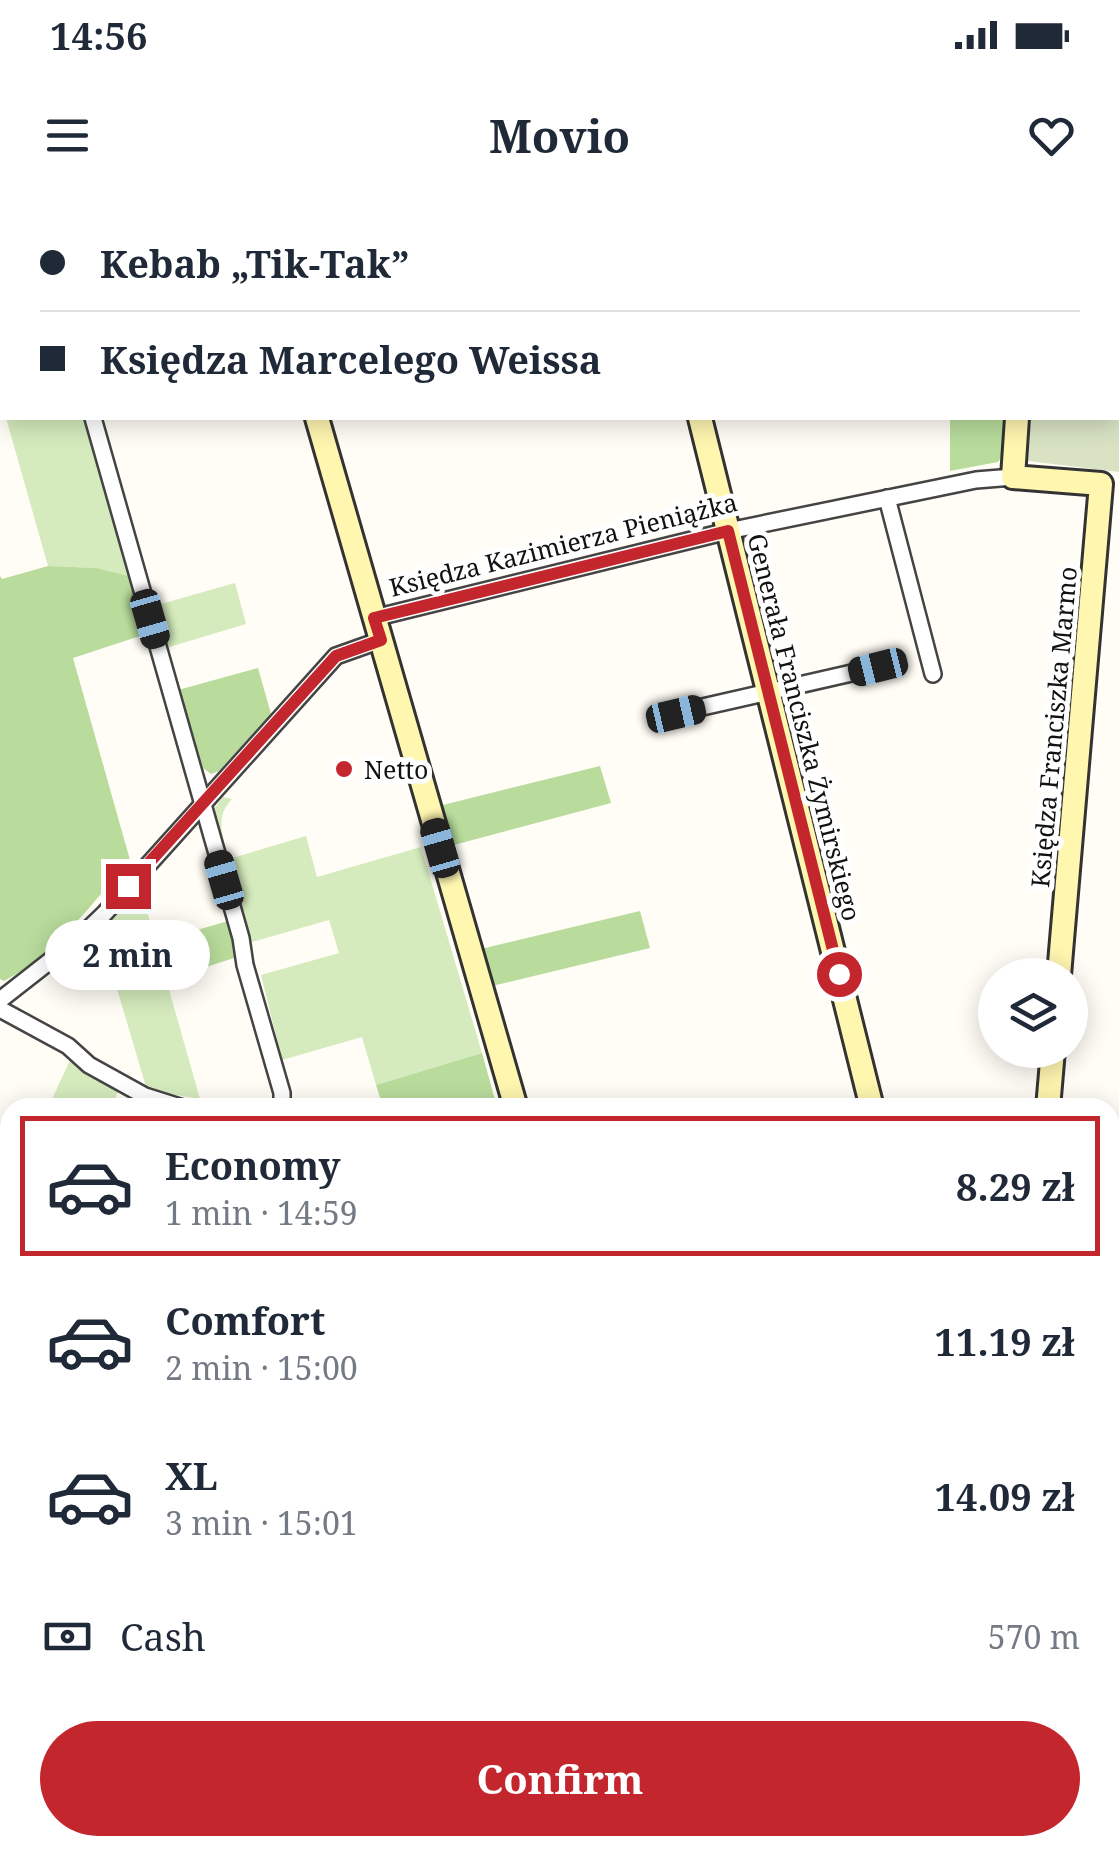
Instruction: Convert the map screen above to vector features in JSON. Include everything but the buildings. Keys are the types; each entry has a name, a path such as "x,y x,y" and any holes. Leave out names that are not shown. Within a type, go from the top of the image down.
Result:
{"street":[{"path":"94,420 282,1098"},
{"path":"318,420 513,1098"},
{"name":"Generała Franciszka Żymirskiego","path":"700,420 870,1098"},
{"path":"1012,477 1016,420"},
{"name":"Księdza Kazimierza Pieniążka","path":"0,1000 104,914 336,656 378,629 728,531 976,480 1012,477 1110,486"},
{"name":"Księdza Franciszka Marmo","path":"1061,958 1110,486"},
{"path":"887,498 933,674"},
{"path":"676,714 878,667"},
{"path":"0,1009 151,1098"},
{"path":"1049,1098 1051,1068"}],"green space":[{"path":"7,420 87,420 133,577 97,568 48,566"},
{"path":"950,420 1004,420 998,462 950,471"},
{"path":"1031,420 1119,420 1119,472 1028,461"},
{"path":"48,566 97,568 133,577 148,628 143,635 73,658 130,860 57,942 4,981 0,979 0,576 2,579"},
{"path":"235,583 246,624 166,648 154,606"},
{"path":"258,668 271,714 219,771 211,774 203,768 178,690"},
{"path":"600,766 611,803 450,846 439,806"},
{"path":"223,797 232,799 222,821 229,859 306,836 317,877 421,847 482,1053 376,1085 362,1037 282,1060 261,975 339,953 329,920 252,942 244,927 212,818"},
{"path":"140,887 200,1098 147,1090 101,935 79,953"},
{"path":"640,911 650,948 492,986 481,949"},
{"path":"228,921 235,945 234,958 166,980 156,942"},
{"path":"482,1053 494,1098 380,1098 376,1085"},
{"path":"70,1060 119,1090 115,1098 53,1098"}],"place":[{"name":"Netto","path":"344,769"}],"route":[{"path":"128,886 336,656 381,640 374,618 728,531 839,974"}]}
